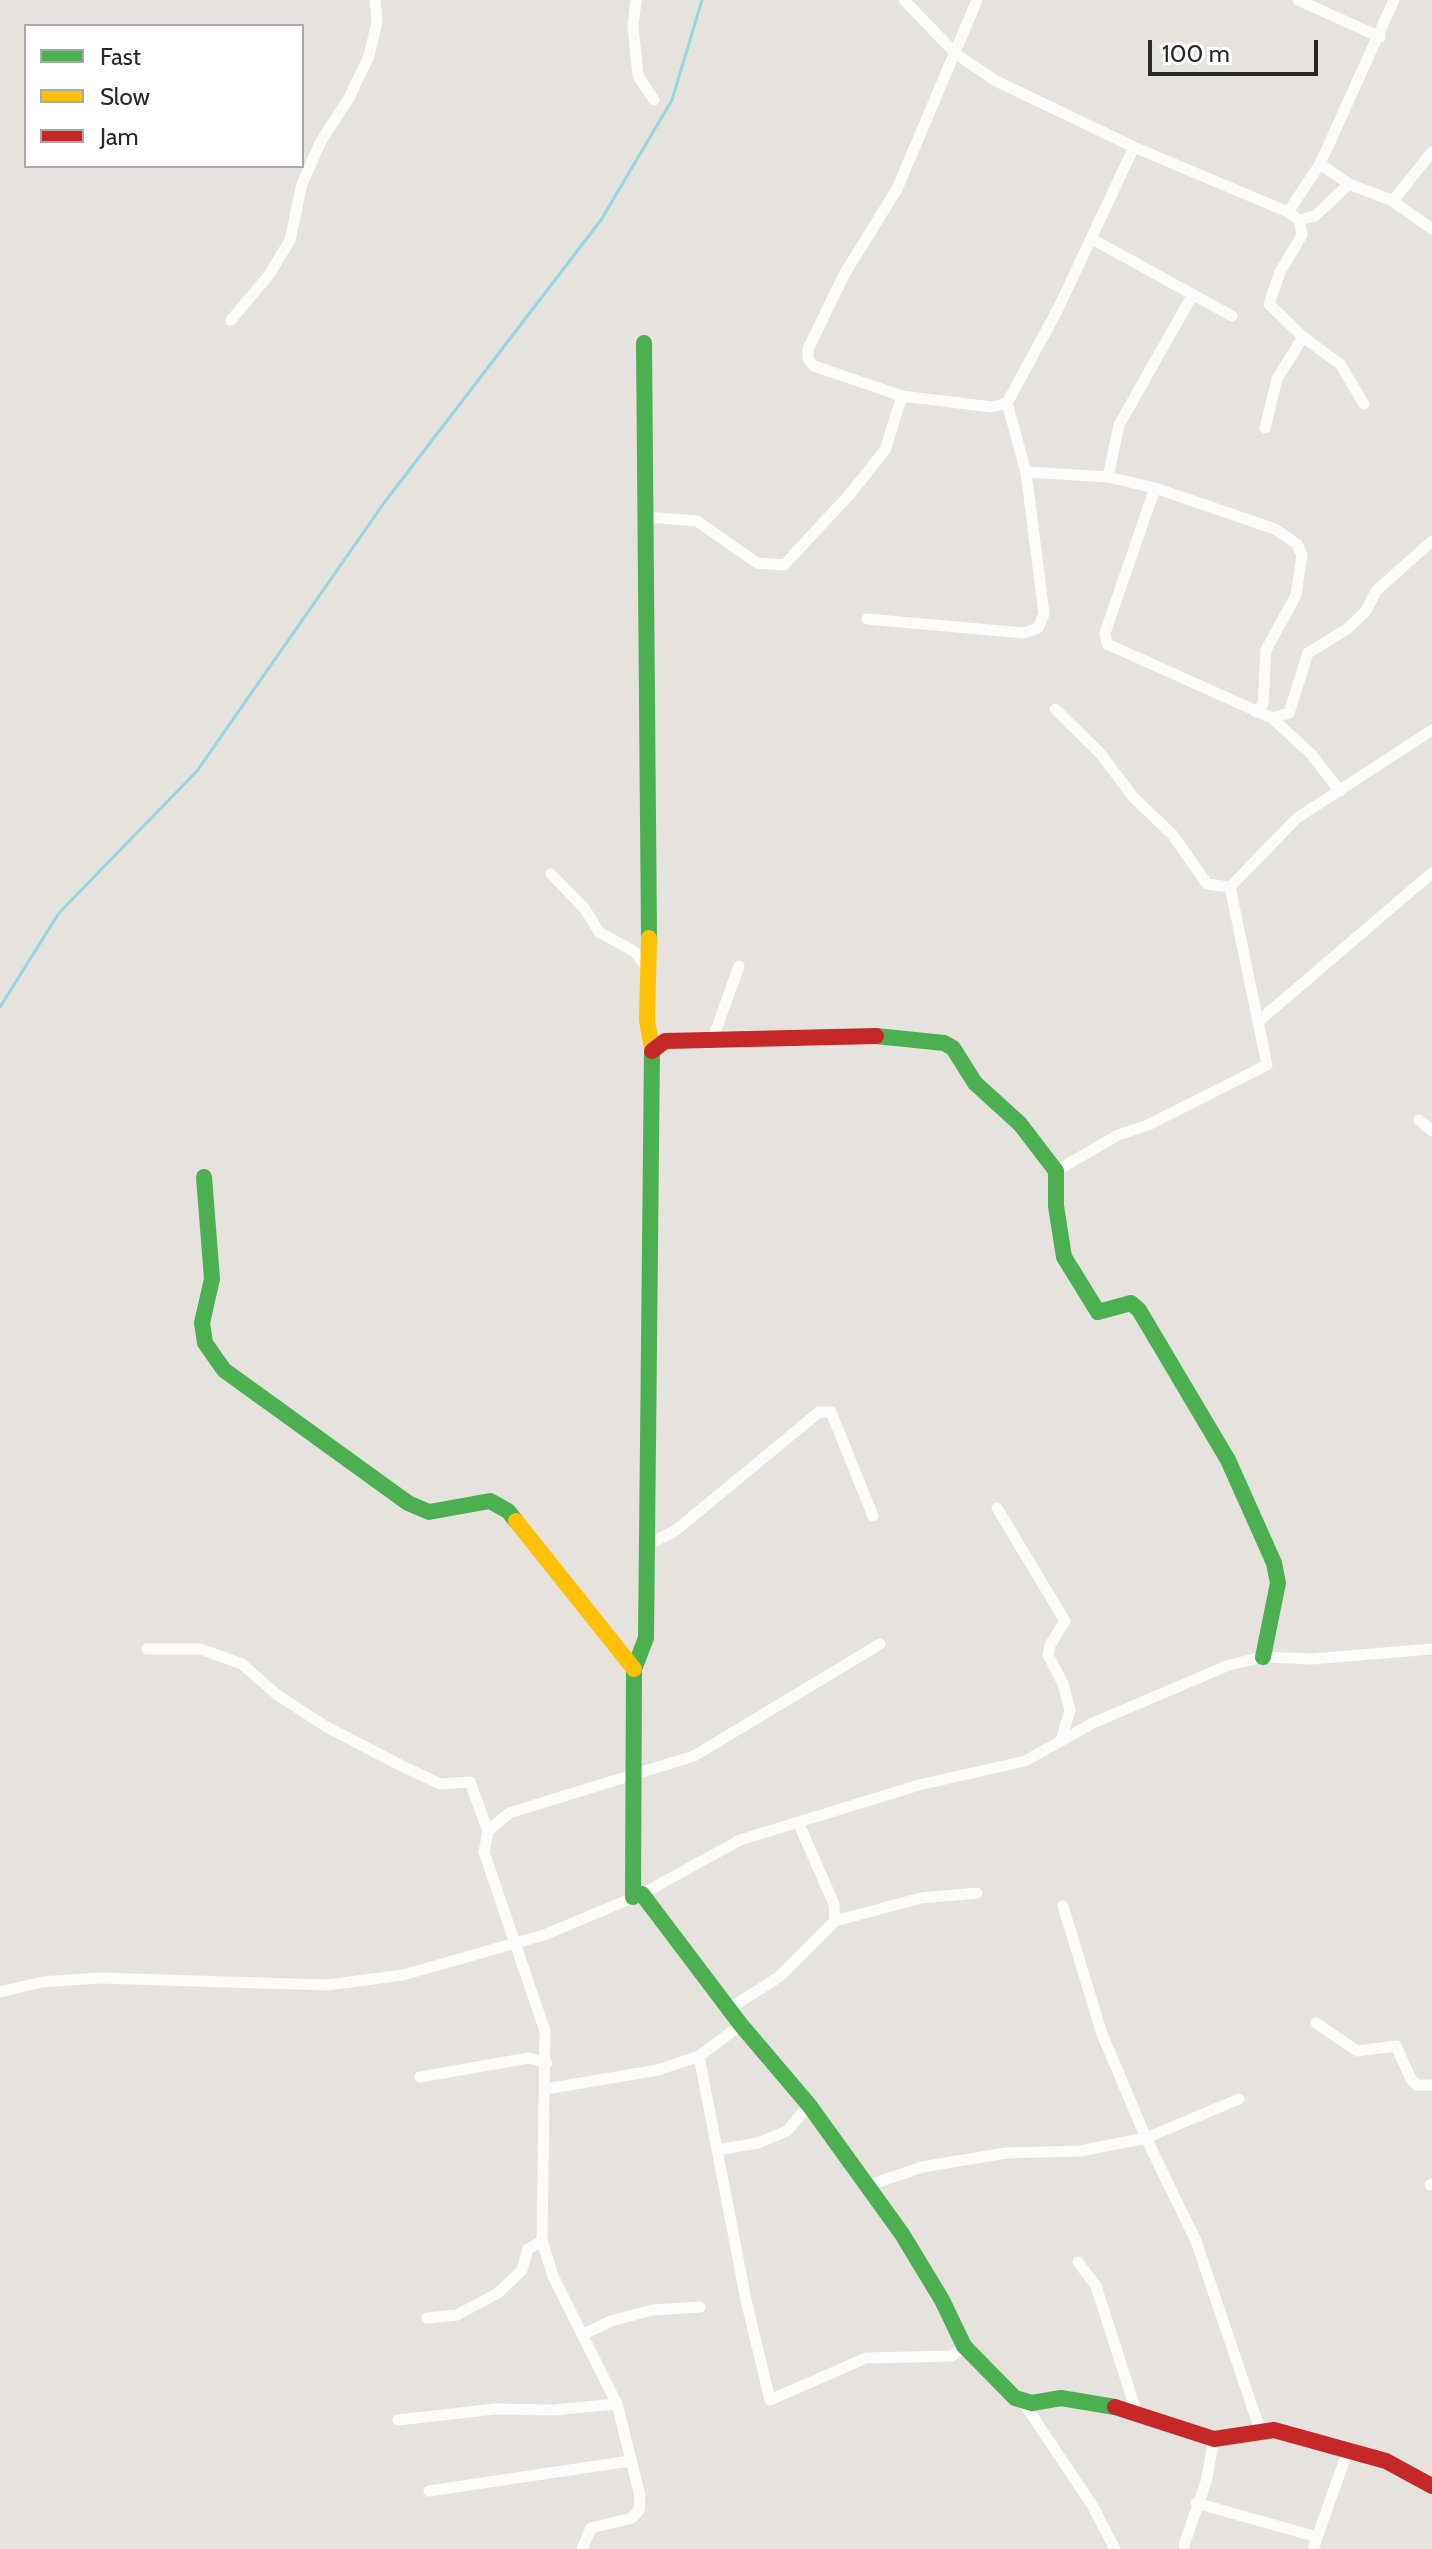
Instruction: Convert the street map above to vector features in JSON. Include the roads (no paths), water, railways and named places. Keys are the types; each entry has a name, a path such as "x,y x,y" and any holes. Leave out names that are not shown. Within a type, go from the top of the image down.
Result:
{"street":[{"path":"231,320 269,275 290,240 302,184 321,141 349,98 369,56 377,22 375,0"},
{"path":"636,0 633,26 638,76 654,100"},
{"path":"904,0 956,54 996,81 1134,147 1288,212 1299,220 1302,235 1280,272 1269,304 1303,337 1340,364 1364,404"},
{"path":"977,0 897,189 845,273 808,349 808,359 814,366 902,396 992,407 1007,403"},
{"path":"1298,0 1380,37"},
{"path":"1288,212 1320,164 1380,37 1394,0"},
{"path":"867,619 1024,633 1038,628 1044,614 1026,472 1007,403 1092,239 1134,147"},
{"path":"1391,200 1402,192 1432,152"},
{"path":"1320,164 1349,184 1391,200 1432,229"},
{"path":"1299,220 1315,216 1349,184"},
{"path":"1092,239 1232,316"},
{"path":"1108,477 1119,425 1192,296"},
{"path":"1265,428 1277,379 1303,337"},
{"path":"644,343 647,1020 652,1049 646,1321 646,1638 634,1669 637,1895 809,2105 910,2247 964,2346 1023,2402 1092,2505 1115,2549"},
{"path":"647,517 697,521 757,563 784,565 850,494 885,450 902,396"},
{"path":"1026,472 1108,477 1155,488 1275,529 1297,544 1302,555 1296,595 1266,650 1263,704 1256,712"},
{"path":"1155,488 1105,633 1107,644 1272,718 1311,754 1340,791"},
{"path":"1272,718 1289,713 1308,653 1347,629 1366,611 1376,591 1432,541"},
{"path":"1055,709 1100,753 1134,798 1172,834 1207,884 1230,887"},
{"path":"1230,887 1297,818 1432,730"},
{"path":"1260,1020 1432,873"},
{"path":"551,874 585,909 599,932 635,952 649,972"},
{"path":"1056,1171 1118,1135 1148,1125 1267,1065 1260,1020 1244,969 1230,887"},
{"path":"712,1041 739,966"},
{"path":"652,1049 665,1041 882,1036 944,1043 953,1048 975,1083 1020,1124 1056,1171 1056,1206 1064,1257 1092,1307 1098,1312 1106,1312 1131,1303 1139,1310 1228,1460 1274,1563 1278,1583 1271,1605 1263,1657"},
{"path":"1419,1120 1432,1131"},
{"path":"204,1177 212,1279 202,1323 205,1343 224,1370 408,1503 429,1512 490,1501 508,1511 634,1669"},
{"path":"647,1545 675,1531 819,1412 831,1412 873,1516"},
{"path":"997,1508 1065,1621 1050,1645 1048,1655 1063,1684 1070,1710 1061,1741"},
{"path":"488,1831 509,1813 694,1756 880,1644"},
{"path":"147,1649 200,1649 242,1664 276,1694 325,1726 375,1752 440,1784 470,1782 488,1831 484,1852 545,2031 547,2063 541,2137 542,2241 553,2276 617,2404 640,2496 639,2510 627,2521 591,2528 582,2549"},
{"path":"0,1992 42,1982 99,1978 284,1985 367,1981 514,1943 637,1895 740,1840 919,1785 1025,1761 1093,1723 1229,1665 1263,1657 1312,1659 1432,1649"},
{"path":"798,1822 834,1904 835,1921"},
{"path":"730,2008 779,1977 835,1921 921,1898 977,1893"},
{"path":"1063,1906 1102,2034 1146,2138 1196,2241 1260,2430"},
{"path":"1316,2023 1357,2051 1396,2046 1411,2079 1417,2085 1432,2085"},
{"path":"546,2089 658,2070 699,2056 741,2025"},
{"path":"699,2056 746,2300 770,2400 866,2358 952,2356 964,2346"},
{"path":"420,2077 529,2058 547,2063"},
{"path":"867,2186 922,2167 1006,2153 1080,2151 1146,2138 1239,2099"},
{"path":"717,2150 758,2143 787,2131 809,2105"},
{"path":"427,2318 457,2315 498,2293 522,2270 528,2249 542,2241"},
{"path":"1078,2262 1096,2286 1137,2414"},
{"path":"584,2334 611,2321 652,2310 700,2307"},
{"path":"1023,2402 1061,2398 1103,2403 1214,2439 1260,2430 1293,2434 1386,2461 1432,2486"},
{"path":"398,2420 495,2409 578,2409 617,2404"},
{"path":"1184,2545 1196,2503 1206,2482 1214,2439"},
{"path":"1196,2503 1315,2543 1348,2450"},
{"path":"429,2491 630,2461"}],"waterway":[{"path":"0,1007 59,913 197,771 384,503 601,220 672,100 702,0"}]}
